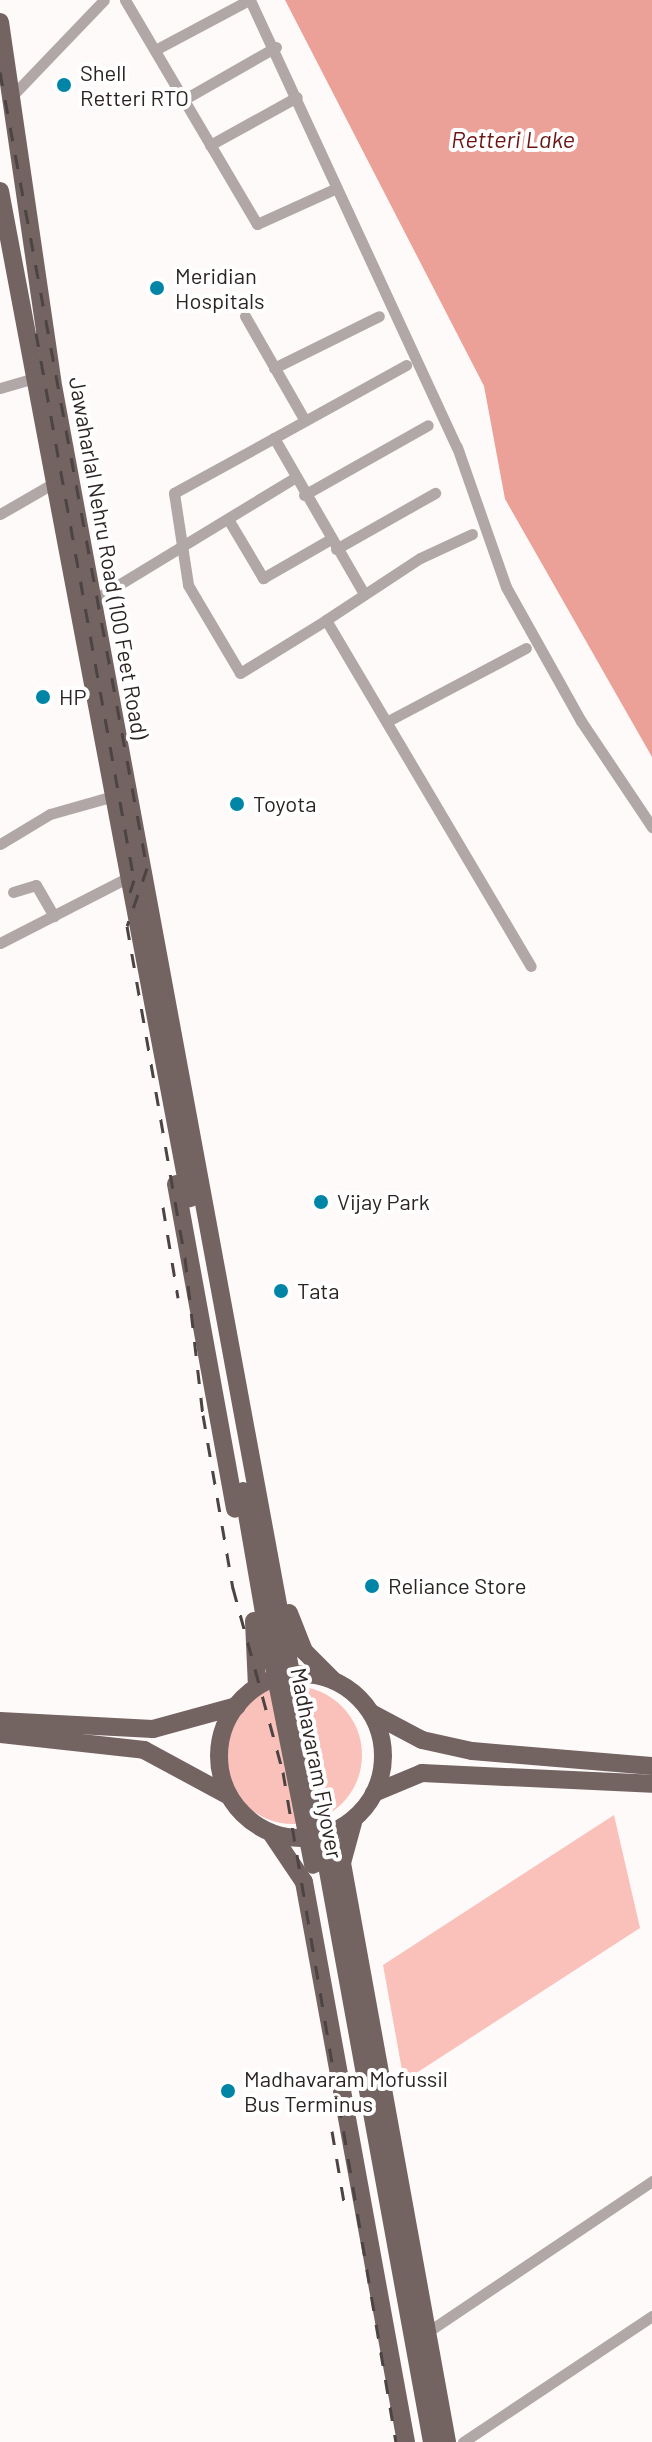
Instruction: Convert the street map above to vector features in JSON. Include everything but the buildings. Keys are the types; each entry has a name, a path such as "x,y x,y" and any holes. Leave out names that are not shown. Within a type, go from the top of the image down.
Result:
{"main road":[{"name":"Jawaharlal Nehru Road (100 Feet Road)","path":"0,22 92,601 183,1110"},
{"name":"Jawaharlal Nehru Road (100 Feet Road)","path":"0,193 125,879 168,1093"},
{"name":"Madhavaram Flyover","path":"168,1093 183,1110 432,2442"},
{"path":"168,1093 162,1109 252,1603 257,1686"},
{"path":"183,1110 197,1107 291,1623 304,1651 373,1714 422,1740 472,1751 652,1766"},
{"name":"Madhavaram Flyover","path":"183,1110 418,2442"},
{"path":"229,1796 219,1749 238,1705 257,1686 308,1673 333,1680"},
{"path":"0,1721 166,1728 238,1705"},
{"path":"373,1714 383,1767 374,1793 354,1819 342,1863 447,2442"},
{"path":"161,1757 166,1728"},
{"path":"0,1734 107,1743 161,1757 229,1796 271,1833 304,1882 406,2442"},
{"path":"374,1793 422,1773 652,1784"},
{"path":"271,1833 314,1837 354,1819"}],"street":[{"path":"11,97 104,0"},
{"path":"125,0 257,224 334,189"},
{"path":"155,50 249,0 276,47 334,189 457,447 506,587 581,721 652,827"},
{"path":"183,100 276,47"},
{"path":"210,145 297,97"},
{"path":"0,193 29,194"},
{"path":"245,316 304,419"},
{"path":"274,368 379,316"},
{"path":"406,365 174,493 181,548 197,609 240,673 326,620 363,592 472,534"},
{"path":"0,388 35,378"},
{"path":"304,495 428,425"},
{"path":"274,438 294,478 363,592"},
{"path":"92,601 294,478"},
{"path":"0,514 54,483"},
{"path":"228,519 263,578 435,493"},
{"path":"326,620 531,966"},
{"path":"388,721 526,648"},
{"path":"0,844 50,814 110,797"},
{"path":"0,943 125,879"},
{"path":"13,892 36,885 54,916"},
{"path":"429,2331 652,2181"},
{"path":"463,2442 652,2316"}],"shaded area":[{"path":"293,1686 319,1691 342,1706 357,1729 362,1755 357,1781 342,1804 319,1819 293,1824 267,1819 244,1804 229,1781 224,1755 229,1729 244,1706 267,1691"},
{"path":"614,1815 640,1928 404,2081 383,1965"}],"water":[{"name":"Retteri Lake","path":"285,0 652,0 652,757 505,499 484,386"}],"railway":[{"path":"0,72 147,868 127,926 185,1258 203,1415 233,1588 283,1772 396,2442"},
{"path":"36,333 134,880 130,892"},
{"path":"163,1207 178,1298"},
{"path":"332,2131 344,2202"}],"place":[{"name":"Shell Retteri RTO","path":"64,85"},
{"name":"Meridian Hospitals","path":"157,288"},
{"name":"HP","path":"43,697"},
{"name":"Toyota","path":"237,804"},
{"name":"Vijay Park","path":"321,1202"},
{"name":"Tata","path":"281,1291"},
{"name":"Reliance Store","path":"372,1586"},
{"name":"Madhavaram Mofussil Bus Terminus","path":"228,2091"}]}
